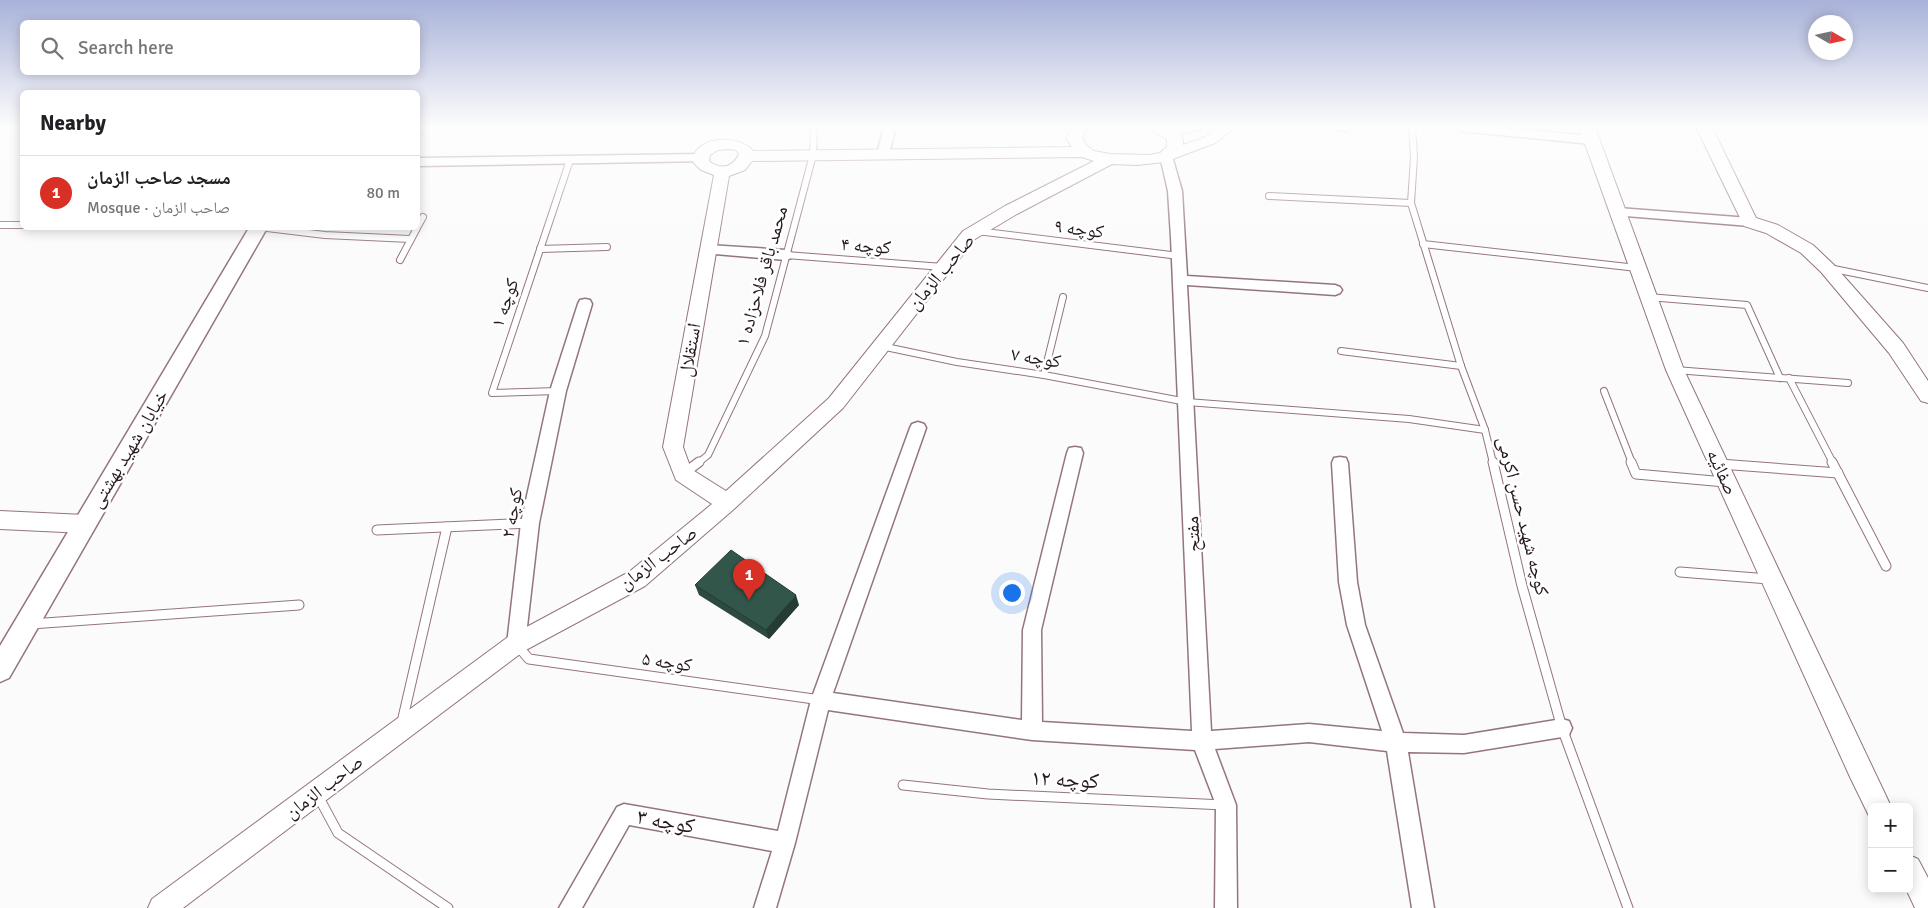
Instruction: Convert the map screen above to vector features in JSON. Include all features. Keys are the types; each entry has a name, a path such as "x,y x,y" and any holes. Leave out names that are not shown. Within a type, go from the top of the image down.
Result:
{"main road":[{"name":"خیابان شهید بهشتی","path":"0,670 257,230"}],"street":[{"path":"709,169 722,172 735,169"},
{"name":"صاحب الزمان","path":"161,908 516,644 637,579 727,503 836,403 969,235 1010,210 1089,169"},
{"name":"مفتح","path":"1169,169 1175,191 1179,256 1202,741 1226,805 1226,908"},
{"name":"صفائیه","path":"1602,169 1675,370 1876,803"},
{"path":"1725,169 1750,222"},
{"name":"استقلال","path":"683,474 673,447 722,172"},
{"path":"1618,212 1750,222 1772,229 1807,249 1827,268 1896,348 1928,396"},
{"path":"708,250 786,255"},
{"path":"1180,280 1335,290"},
{"name":"کوچه ۲","path":"516,644 530,523 558,391 586,304"},
{"path":"765,908 785,843 821,700 918,428"},
{"path":"1032,730 1032,630 1074,453"},
{"path":"1340,464 1348,582 1354,616 1396,742 1423,908"},
{"path":"683,474 727,503"},
{"path":"0,520 85,524"},
{"path":"821,700 1032,730 1202,741 1309,733 1396,742 1464,744 1562,728"},
{"name":"کوچه ۳","path":"570,908 624,814 785,843"},
{"path":"1913,876 1928,906"}],"lane":[{"name":"کوچه ۱","path":"558,391 492,393 567,169"},
{"name":"محمد باقر فلاحزاده ۱","path":"683,474 708,455 765,336 809,169"},
{"name":"کوچه شهید حسن اکرمی","path":"1413,169 1411,203 1461,366 1485,430 1522,586 1562,728 1628,908"},
{"path":"1269,196 1411,203"},
{"path":"420,222 423,217"},
{"path":"0,225 20,225"},
{"path":"284,230 325,235 410,239"},
{"path":"400,260 415,230"},
{"name":"کوچه ۹","path":"976,231 1179,256"},
{"path":"1423,244 1638,268"},
{"path":"540,249 607,247"},
{"name":"کوچه ۴","path":"786,255 943,267"},
{"path":"1827,268 1928,288"},
{"path":"1044,375 1063,297"},
{"path":"1648,297 1747,305 1780,378"},
{"name":"کوچه ۷","path":"880,346 957,362 1044,375 1187,402 1409,419 1485,430"},
{"path":"1341,351 1461,366"},
{"path":"1675,370 1848,383"},
{"path":"1789,378 1886,566"},
{"path":"1604,391 1636,474 1838,474"},
{"path":"377,530 530,523"},
{"path":"400,729 447,527"},
{"path":"1680,572 1771,579"},
{"path":"26,624 299,605"},
{"name":"کوچه ۵","path":"516,644 528,659 821,700"},
{"name":"کوچه ۱۲","path":"903,784 988,794 1226,805"},
{"path":"316,793 338,833 448,908"}],"building":[{"path":"731,550 796,595 766,630 695,585"}],"place":[{"name":"مسجد صاحب الزمان","path":"749,600"}]}
